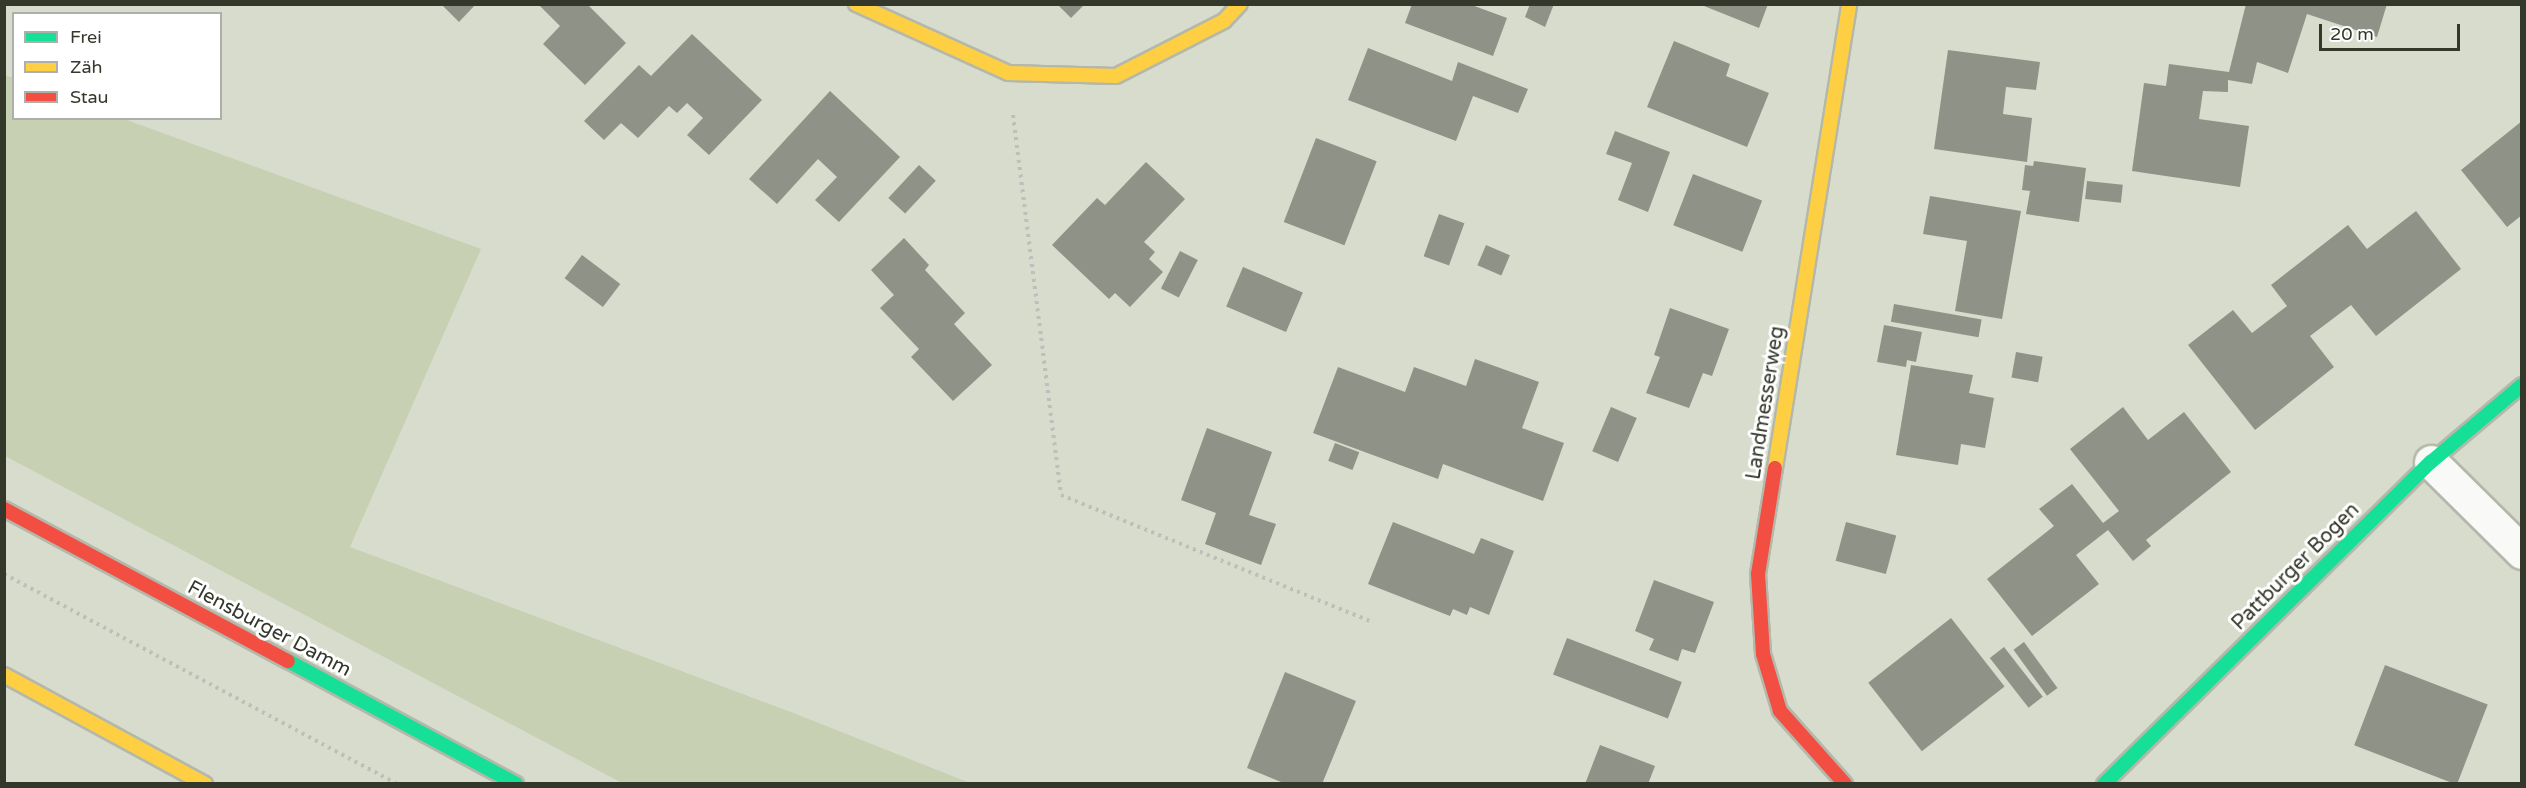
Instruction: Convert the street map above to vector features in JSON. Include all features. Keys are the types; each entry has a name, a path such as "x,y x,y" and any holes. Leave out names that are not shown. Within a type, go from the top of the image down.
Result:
{"street":[{"path":"855,4 1008,73 1116,76 1224,21 1240,4"},
{"name":"Landmesserweg","path":"1845,783 1780,711 1763,654 1758,574 1849,4"},
{"name":"Pattburger Bogen","path":"2104,783 2431,462 2522,385"},
{"path":"2431,462 2522,552"},
{"name":"Flensburger Damm","path":"4,509 516,783"},
{"path":"4,675 206,783"}],"path":[{"path":"1008,73 1061,495 1370,621"},
{"path":"4,574 398,783"}],"green space":[{"path":"4,75 12,78 12,120 127,120 481,249 350,547 791,712 970,783 622,783 5,456"}],"building":[{"path":"441,4 476,4 459,22"},
{"path":"538,4 587,4 626,43 585,85 543,44 560,26"},
{"path":"1057,4 1085,4 1071,18"},
{"path":"1412,4 1469,4 1507,18 1493,56 1405,23"},
{"path":"1530,4 1554,4 1545,27 1525,17"},
{"path":"1699,4 1768,4 1759,28"},
{"path":"2246,4 2387,4 2377,37 2307,14 2288,73 2257,62 2252,84 2228,80 2228,92 2203,91 2199,119 2249,126 2240,187 2132,171 2144,83 2166,86 2169,64 2229,72"},
{"path":"692,34 762,100 709,155 687,135 703,118 687,103 677,113 669,106 638,138 621,123 604,140 584,121 639,65 651,76"},
{"path":"1674,41 1730,64 1726,76 1769,93 1747,147 1647,107"},
{"path":"1368,48 1452,81 1458,62 1528,89 1518,113 1473,96 1456,141 1348,100"},
{"path":"1948,50 2040,62 2036,90 2006,87 2003,114 2032,118 2027,162 1934,149"},
{"path":"830,91 900,157 839,222 815,200 837,177 818,159 777,204 749,179"},
{"path":"2522,121 2522,215 2507,227 2461,170"},
{"path":"1615,131 1670,152 1648,212 1618,200 1632,163 1606,154"},
{"path":"1316,138 1377,161 1344,245 1284,222"},
{"path":"2034,161 2086,168 2079,222 2026,214 2030,191 2022,190 2025,165 2033,166"},
{"path":"1146,162 1185,199 1144,242 1155,252 1149,259 1163,272 1130,307 1115,293 1109,299 1052,245 1097,198 1105,205"},
{"path":"919,165 936,181 905,214 888,198"},
{"path":"1693,174 1762,201 1742,252 1673,225"},
{"path":"2087,181 2123,185 2121,203 2085,199"},
{"path":"1930,196 2021,211 2002,319 1955,311 1967,241 1923,234"},
{"path":"2416,211 2461,269 2376,336 2351,305 2310,336 2334,367 2255,430 2188,345 2233,310 2252,333 2287,306 2271,285 2348,225 2367,249"},
{"path":"1439,214 1464,223 1449,266 1424,256"},
{"path":"904,238 929,265 925,270 965,313 954,324 992,365 953,401 911,357 919,349 880,308 894,295 871,270"},
{"path":"1486,245 1510,255 1501,275 1477,265"},
{"path":"1180,251 1198,260 1179,298 1161,288"},
{"path":"582,255 620,284 603,307 565,278"},
{"path":"1243,267 1303,292 1286,332 1226,307"},
{"path":"1894,304 1982,319 1979,337 1891,322"},
{"path":"1670,308 1729,329 1712,376 1703,373 1689,408 1646,393 1660,357 1654,355"},
{"path":"1884,325 1922,332 1916,362 1907,360 1906,367 1877,362"},
{"path":"2016,352 2043,357 2038,382 2011,378"},
{"path":"1475,359 1539,382 1522,428 1564,443 1543,501 1443,464 1438,479 1313,433 1338,367 1405,392 1414,367 1466,386"},
{"path":"1911,365 1973,375 1969,393 1994,398 1985,448 1961,444 1958,465 1896,455"},
{"path":"1611,407 1637,418 1618,462 1592,451"},
{"path":"2123,407 2148,440 2184,412 2231,472 2146,540 2151,546 2133,561 2108,530 2076,555 2099,584 2032,636 1987,579 2054,526 2039,509 2072,484 2103,523 2119,511 2070,449"},
{"path":"1207,428 1272,452 1249,515 1276,524 1261,565 1205,544 1216,513 1181,500"},
{"path":"1335,443 1359,452 1352,470 1328,461"},
{"path":"1393,522 1474,554 1481,538 1514,551 1489,615 1470,607 1467,615 1453,609 1450,616 1368,584"},
{"path":"1846,522 1896,535 1886,574 1836,561"},
{"path":"1654,580 1714,602 1695,653 1682,649 1678,661 1649,650 1654,639 1635,631"},
{"path":"1951,618 2005,687 1922,751 1868,683"},
{"path":"1567,638 1682,682 1668,718 1553,674"},
{"path":"2024,642 2058,688 2047,696 2013,650"},
{"path":"2004,647 2043,697 2029,708 1990,658"},
{"path":"2385,665 2488,704 2457,784 2354,745"},
{"path":"1285,672 1356,701 1322,784 1286,784 1247,768"},
{"path":"1600,745 1655,766 1648,784 1585,784"}],"traffic: fast":[{"path":"2104,784 2431,462 2522,385"},
{"path":"288,661 516,784"}],"traffic: slow":[{"path":"856,4 1008,73 1116,76 1224,21 1240,4"},
{"path":"1775,468 1849,4"},
{"path":"4,675 205,784"}],"traffic: jam":[{"path":"1775,468 1758,574 1763,654 1780,711 1845,784"},
{"path":"4,509 288,661"}]}
